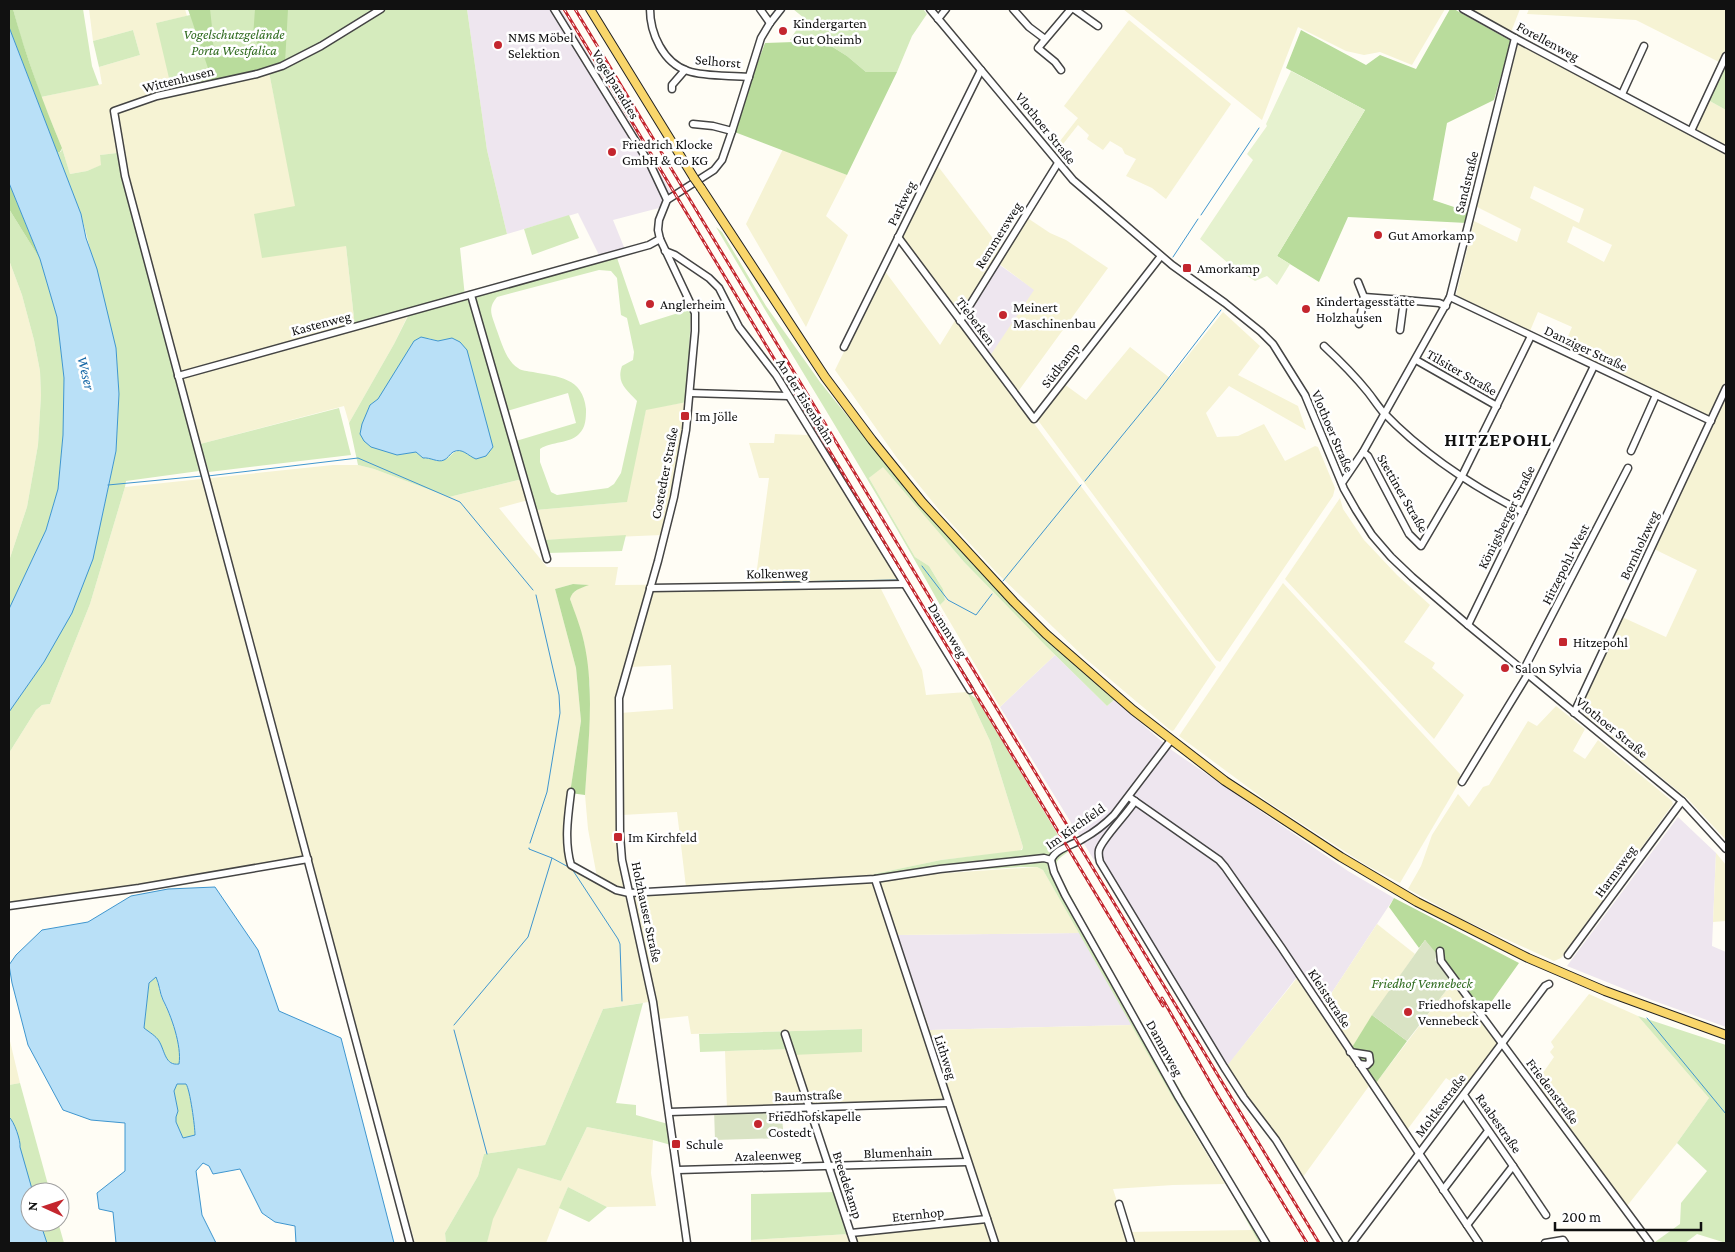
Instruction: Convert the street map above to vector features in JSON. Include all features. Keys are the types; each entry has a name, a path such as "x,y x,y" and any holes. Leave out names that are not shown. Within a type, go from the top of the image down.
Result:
{"main road":[{"path":"590,9 694,178 825,377 922,502 1007,595 1046,634 1133,710 1225,781 1340,857 1416,902 1528,958 1604,991 1726,1035"}],"street":[{"name":"Wittenhusen","path":"178,376 125,176 114,111 156,96 257,74 282,66 321,46 381,9"},
{"name":"Vogelparadies","path":"554,9 651,166 668,200"},
{"name":"Selhorst","path":"650,9 652,29 662,49 668,58 685,70 749,76"},
{"path":"760,9 770,23"},
{"path":"668,200 714,170 722,160 761,38 781,9"},
{"name":"Vlothoer Straße","path":"930,9 1073,180 1161,256 1225,303 1273,344 1305,395 1342,484 1356,510 1378,543 1412,577 1468,625 1682,801 1726,849"},
{"path":"938,19 946,9"},
{"path":"1013,9 1045,39"},
{"path":"1061,70 1055,62 1038,48 1045,39 1072,9 1098,26"},
{"name":"Forellenweg","path":"1463,9 1726,150"},
{"name":"Sandstraße","path":"1342,484 1385,414 1450,297 1515,38"},
{"path":"1622,94 1644,46"},
{"path":"1691,132 1726,56"},
{"name":"Selhorst","path":"672,89 672,85 685,70"},
{"name":"Parkweg","path":"844,347 981,70"},
{"path":"693,124 713,126 732,131"},
{"name":"Remmersweg","path":"960,321 1058,163"},
{"name":"Costedter Straße","path":"650,588 674,497 686,430 695,331 695,313 665,251 658,230 659,220 668,200"},
{"name":"Tieberken","path":"898,237 1034,419"},
{"name":"Kastenweg","path":"178,376 649,245 660,239"},
{"name":"An der Eisenbahn","path":"665,251 709,278 719,288 739,327 767,362 854,500 904,584"},
{"name":"Südkamp","path":"1034,419 1161,256"},
{"path":"1358,282 1364,297 1359,324"},
{"path":"471,295 547,559"},
{"path":"1364,297 1438,303 1446,306"},
{"name":"Danziger Straße","path":"1450,297 1711,421"},
{"path":"1400,330 1404,300"},
{"path":"1462,476 1531,336"},
{"path":"1324,346 1354,377 1385,414 1428,451 1494,498 1523,512"},
{"name":"Tilsiter Straße","path":"1416,360 1497,406"},
{"name":"Königsberger Straße","path":"1468,625 1594,366"},
{"path":"178,376 410,1243"},
{"name":"Bornholzweg","path":"1574,713 1726,388"},
{"path":"690,393 788,396"},
{"path":"1631,451 1656,395"},
{"name":"Stettiner Straße","path":"1363,452 1368,456 1409,534 1421,546 1462,476"},
{"name":"Hitzepohl-West","path":"1526,673 1628,468"},
{"name":"Kolkenweg","path":"650,588 904,584"},
{"name":"Dammweg","path":"904,584 970,690"},
{"name":"Holzhauser Straße","path":"650,588 618,698 620,835 622,860 652,994 678,1170 686,1243"},
{"path":"1462,782 1526,673"},
{"name":"Im Kirchfeld","path":"629,893 875,879 950,868 1044,858 1051,860 1058,852 1083,839 1103,825 1132,799 1171,740"},
{"path":"571,792 567,842 571,865 616,890 629,893"},
{"path":"1132,799 1129,811 1101,844 1098,852 1100,862 1224,1067 1244,1098 1276,1140 1295,1174 1339,1243"},
{"name":"Kleiststraße","path":"1132,799 1225,866 1479,1243"},
{"name":"Harmsweg","path":"1568,955 1682,801"},
{"path":"9,906 139,888 308,859"},
{"name":"Dammweg","path":"1051,860 1054,872 1065,895 1117,989 1179,1098 1266,1243"},
{"name":"Lithweg","path":"875,879 994,1243"},
{"name":"Friedenstraße","path":"1440,951 1441,961 1650,1243"},
{"name":"Moltkestraße","path":"1352,1243 1545,986 1549,984"},
{"name":"Breedekamp","path":"785,1034 854,1243"},
{"path":"1350,1052 1368,1055 1370,1062 1367,1065 1359,1064"},
{"name":"Raabestraße","path":"1464,1095 1546,1215"},
{"name":"Baumstraße","path":"669,1112 948,1103"},
{"path":"1443,1190 1488,1130"},
{"name":"Blumenhain","path":"829,1166 968,1162"},
{"name":"Azaleenweg","path":"678,1170 829,1166"},
{"name":"Raabestraße","path":"1467,1225 1513,1166"},
{"path":"1119,1204 1131,1243"},
{"name":"Eternhop","path":"851,1233 987,1219"},
{"path":"1545,1243 1563,1240 1565,1243"}],"shaded area":[{"path":"89,9 185,9 187,16 156,23 269,72 296,206 346,246 355,327 409,313 394,344 349,423 344,406 200,444 130,185 116,115 112,118 117,153 100,155 102,165 87,171 70,174 62,148 41,97 102,84 99,67 140,55 133,30 93,41"},
{"path":"467,9 561,9 673,195 659,208 613,220 626,252 601,259 578,213 507,234 487,150"},
{"path":"1123,9 1445,9 1412,65 1380,52 1364,55 1346,51 1298,27 1262,120"},
{"path":"1470,9 1520,9 1511,32"},
{"path":"1529,9 1726,9 1726,53 1721,63 1636,20 1527,14"},
{"path":"1129,20 1231,104 1166,199 1152,188 1126,176 1136,159 1125,154 1122,148 1110,141 1103,150 1087,139 1089,135 1078,125 1056,153 1053,150 1078,118 1064,106"},
{"path":"1518,44 1726,153 1726,380 1709,417 1563,348 1572,327 1538,312 1530,331 1456,295 1474,221 1517,242 1521,229 1477,207","holes":["1534,186 1584,209 1579,223 1530,198","1573,226 1612,245 1604,262 1567,242"]},
{"path":"1708,100 1726,110 1726,146 1694,130"},
{"path":"783,149 847,175 826,216 848,235 806,327 746,224"},
{"path":"937,165 1001,249 960,314 958,314 903,241 902,237"},
{"path":"1026,217 1050,233 1066,240 1108,268 1017,393 990,356 1034,290 998,263"},
{"path":"9,260 22,295 34,340 40,371 41,395 38,445 27,507 9,561"},
{"path":"997,263 1035,290 990,357 963,321"},
{"path":"884,270 940,345 956,319 1216,667 1174,730 1169,729 1086,659 997,573 940,511 897,458 835,370"},
{"path":"1223,312 1260,346 1238,375 1298,406 1306,430 1229,386 1206,413 1217,437 1238,436 1264,424 1285,461 1315,446 1318,447 1335,488 1333,496 1220,662 1216,660 1037,419 1064,384 1086,400 1130,347 1170,378"},
{"path":"1726,395 1726,840 1688,799 1583,714 1581,705 1622,617 1666,637 1697,570 1654,549"},
{"path":"687,402 677,473 662,535 543,540 536,510 626,502 646,409"},
{"path":"775,434 809,435 905,587 880,587 922,670 926,695 967,692 990,741 1023,847 1020,851 941,860 874,874 880,886 881,883 886,881 916,875 1037,867 1043,870 1079,933 896,935 930,1030 1132,1025 1174,1100 1225,1184 1113,1189 1127,1232 1253,1230 1259,1243 751,1243 751,1240 849,1234 989,1220 952,1099 812,1108 727,1109 725,1051 790,1049 862,1029 691,1034 688,1016 659,1019 655,1001 603,1009 545,1145 484,1154 478,1176 445,1233 446,1243 415,1243 310,856 142,886 9,906 9,753 36,710 42,705 50,704 90,604 125,487 333,465 358,465 374,469 449,497 526,478 532,499 499,508 547,567 618,567 615,585 755,584 769,478 759,478 749,443 774,443","holes":["573,584 587,585 578,589 571,595 570,599 584,642 590,686 585,795 588,829 597,877 570,864 570,793 581,721 576,668 555,589","671,665 673,709 620,713 620,699 630,667","677,812 686,887 632,890 625,860 622,815"]},
{"path":"883,466 964,562 1055,655 1000,707 940,605 945,600 943,589 929,566 915,557 869,478"},
{"path":"1340,498 1343,509 1364,540 1397,575 1430,605 1404,642 1435,663 1432,668 1464,695 1434,739 1285,579"},
{"path":"1283,583 1460,774 1460,781 1400,883 1366,865 1268,802 1179,736"},
{"path":"1055,655 1107,706 1114,700 1173,751 1348,871 1394,898 1323,1006 1300,973 1222,1073 1148,948 1000,707"},
{"path":"1556,706 1585,729 1573,751 1585,759 1598,740 1672,801 1673,804 1565,953 1561,958 1554,961 1462,919 1408,889 1421,866 1432,835 1458,794 1469,807 1483,787 1489,785 1528,721 1537,726"},
{"path":"1678,817 1716,853 1712,946 1726,952 1726,1027 1567,966"},
{"path":"1716,853 1726,865 1726,921 1713,922"},
{"path":"1377,924 1415,954 1351,1049 1323,1006"},
{"path":"1079,933 1132,1025 930,1030 896,935"},
{"path":"1297,978 1369,1086 1303,1177 1275,1132 1247,1098 1226,1067"},
{"path":"1452,983 1497,1043 1464,1090 1446,1078 1407,1130 1376,1083"},
{"path":"1589,994 1638,1016 1709,1098 1677,1143 1627,1206 1536,1083 1554,1057 1550,1052 1554,1047 1551,1042"},
{"path":"9,1037 20,1083 9,1085"},
{"path":"587,1127 653,1140 651,1173 656,1206 607,1207 568,1187 546,1243 487,1243 492,1219 518,1167 561,1181"}],"green space":[{"path":"9,9 13,9 35,79 62,148 60,152 57,152 9,27"},
{"path":"13,9 83,9 92,66 99,85 41,97"},
{"path":"188,9 467,9 487,150 507,234 460,248 465,297 616,255 640,325 691,309 687,402 646,410 627,502 536,510 526,478 449,497 374,469 358,465 349,423 409,314 355,327 346,246 262,258 254,214 295,206 269,72 173,95 156,23 190,15","holes":["599,270 611,271 617,278 621,315 627,318 634,352 633,360 622,366 620,377 626,390 637,401 621,473 614,484 608,488 557,495 551,492 540,462 540,449 579,434 586,419 584,398 580,390 568,380 519,369 514,365 502,345 491,309 497,297","428,338 438,341 486,456 473,457 462,450 442,461 423,458 416,452 397,455 366,414 370,405 378,399","568,393 576,423 516,441 507,411"]},
{"name":"Vogelschutzgelände Porta Westfalica","path":"188,9 210,9 211,34 216,56 236,58 243,49 259,46 253,37 255,9 288,9 285,63 212,80"},
{"path":"793,9 923,9 927,14 912,36 897,72 866,72 847,56 823,41 790,40 804,18"},
{"path":"1450,9 1454,9 1511,41 1494,100 1447,123 1433,200 1469,212 1467,223 1348,217 1319,282 1277,256 1365,110 1286,68 1301,30 1366,65 1380,55 1416,69"},
{"path":"133,30 140,55 99,67 93,41"},
{"path":"823,41 847,56 866,72 897,72 847,175 732,131 765,43"},
{"path":"1726,60 1726,110 1708,100"},
{"path":"1291,71 1365,110 1277,256 1290,264 1277,285 1267,276 1255,281 1238,270 1234,274 1225,267 1228,263 1200,239 1253,160 1247,154 1267,126 1266,124"},
{"path":"62,148 70,174 87,171 101,165 100,155 117,153 199,471 126,481 90,604 50,704 42,705 36,710 9,753 9,712 44,662 102,517 116,451 119,394 116,348 81,214 57,152 61,152"},
{"path":"9,183 40,259 9,209"},
{"path":"9,209 40,259 57,317 64,378 63,435 58,489 46,530 9,609 9,561 27,507 38,445 41,395 40,371 34,340 22,295 9,260"},
{"path":"569,215 579,238 532,255 524,229"},
{"path":"716,227 722,232 766,306 820,382 886,464 968,559 1114,700 1107,706 964,562 883,467 869,478 915,557 929,566 943,589 945,600 940,605"},
{"path":"339,408 351,455 209,472 200,444"},
{"path":"626,535 622,551 547,553 543,540"},
{"path":"573,584 589,585 575,591 570,599 584,642 589,680 590,718 585,795 570,793 581,721 576,668 555,589"},
{"path":"967,692 978,700 1068,852 1057,861 1057,870 1112,973 1269,1243 1259,1243 1227,1185 1174,1100 1043,870 1037,867 1022,867 941,872 886,881 881,883 880,890 874,874 941,860 1022,850 1023,847 990,741"},
{"path":"1394,898 1519,963 1482,1015 1425,940 1419,948 1389,907"},
{"name":"Friedhof Vennebeck","path":"1425,940 1437,954 1435,960 1452,983 1407,1041 1372,1015"},
{"path":"156,977 162,999 175,1031 180,1056 179,1064 171,1063 168,1060 158,1040 144,1028 149,983"},
{"path":"643,1003 616,1103 636,1105 636,1115 668,1124 671,1145 587,1127 561,1181 518,1168 493,1219 487,1243 446,1243 445,1233 478,1176 484,1154 545,1145 603,1009"},
{"path":"1372,1015 1407,1041 1376,1083 1351,1049"},
{"path":"1638,1016 1726,1045 1726,1243 1697,1234 1685,1243 1655,1242 1680,1224 1681,1203 1707,1171 1677,1143 1709,1098"},
{"path":"862,1029 862,1052 792,1055 790,1049 700,1052 699,1034"},
{"path":"20,1083 47,1182 20,1182 20,1232 61,1232 64,1243 9,1243 9,1085"},
{"path":"177,1084 186,1084 188,1087 194,1124 195,1135 183,1138 176,1122 178,1111 174,1091"},
{"path":"714,1109 781,1109 784,1138 715,1140"},
{"path":"568,1187 607,1207 589,1222 559,1208"},
{"path":"837,1192 849,1234 751,1240 751,1194"}],"water":[{"name":"Weser","path":"9,27 81,214 86,238 97,269 116,348 119,394 116,451 93,559 72,613 44,662 9,712 9,609 46,530 58,489 63,435 64,378 57,317 40,259 9,183"},
{"path":"421,337 438,341 452,338 460,342 467,350 493,447 486,456 476,459 462,451 456,451 442,461 439,461 423,458 416,452 397,455 371,447 360,434 370,405 378,399 414,341"},
{"path":"215,887 258,950 279,1011 341,1038 394,1243 296,1243 295,1226 275,1222 262,1213 240,1169 213,1174 209,1166 203,1163 196,1171 202,1215 216,1243 116,1243 113,1212 99,1209 97,1193 125,1171 125,1123 91,1120 63,1110 28,1045 9,965 16,955 42,930 88,922 131,896 168,889","holes":["156,977 175,1031 180,1057 179,1064 171,1063 168,1060 158,1039 144,1028 149,983","177,1084 186,1084 188,1087 194,1124 195,1135 183,1138 176,1122 178,1111 174,1091"]},
{"path":"9,1117 18,1136 30,1182 20,1182 20,1232 43,1232 47,1243 9,1243"}],"waterway":[{"path":"1201,215 1259,128"},
{"path":"1173,257 1198,219"},
{"path":"1085,481 1157,393 1221,310"},
{"path":"208,476 358,458 460,502 533,590"},
{"path":"108,485 202,476"},
{"path":"1003,581 1081,485"},
{"path":"922,566 948,600 976,615 992,594"},
{"path":"783,582 899,580"},
{"path":"530,843 547,792 560,713 559,695 536,595"},
{"path":"454,1025 528,937 552,858 529,848"},
{"path":"552,858 572,869 618,939 620,944 622,1001"},
{"path":"1647,1018 1726,1114"},
{"path":"454,1030 487,1154"}],"railway":[{"path":"564,9 1163,1006"},
{"path":"575,9 1319,1243"},
{"path":"1162,998 1218,1096 1307,1243"}],"place":[{"name":"Kindergarten Gut Oheimb","path":"783,31"},
{"name":"NMS Möbel Selektion","path":"498,45"},
{"name":"Friedrich Klocke GmbH & Co KG","path":"612,152"},
{"name":"Gut Amorkamp","path":"1378,235"},
{"name":"Amorkamp","path":"1187,268"},
{"name":"Anglerheim","path":"650,304"},
{"name":"Kindertagesstätte Holzhausen","path":"1306,309"},
{"name":"Meinert Maschinenbau","path":"1003,315"},
{"name":"Im Jölle","path":"685,416"},
{"name":"Hitzepohl","path":"1563,642"},
{"name":"Salon Sylvia","path":"1505,668"},
{"name":"Im Kirchfeld","path":"618,837"},
{"name":"Friedhofskapelle Vennebeck","path":"1408,1012"},
{"name":"Friedhofskapelle Costedt","path":"758,1124"},
{"name":"Schule","path":"676,1144"}],"district":[{"name":"HITZEPOHL","path":"1498,439"}]}
